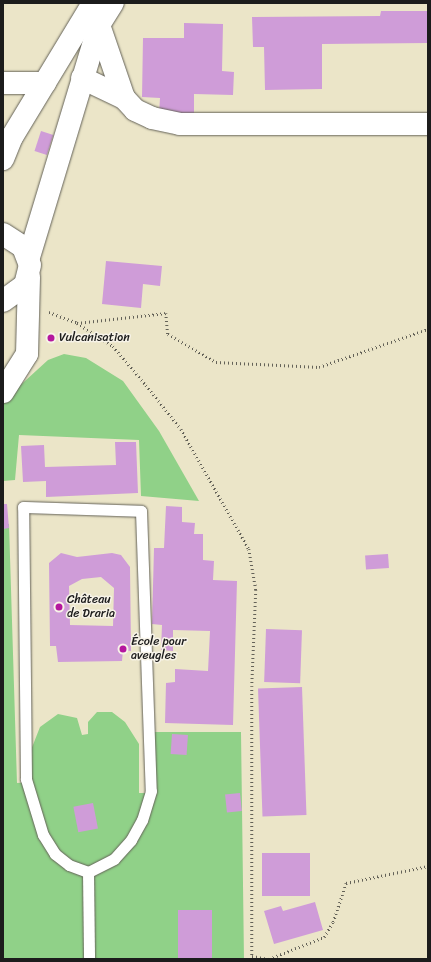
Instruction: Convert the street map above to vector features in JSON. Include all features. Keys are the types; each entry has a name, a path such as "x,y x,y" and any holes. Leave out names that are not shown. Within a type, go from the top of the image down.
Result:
{"street":[{"path":"3,159 45,82 93,3"},
{"path":"3,301 17,294 29,267 82,78 99,25 113,3"},
{"path":"99,25 124,98"},
{"path":"82,78 124,98 135,110 152,118 180,124 428,124"},
{"path":"3,83 45,82"},
{"path":"3,234 19,241 29,267 30,300 26,354 3,392"}],"lane":[{"path":"23,507 141,511 151,791 142,820 131,840 114,859 88,872 69,865 55,854 43,836 26,779 23,507"},
{"path":"88,872 89,959"}],"path":[{"path":"30,300 77,323 112,346 181,429 249,549 256,590 252,686 252,958 269,959 324,937 333,922 346,883 428,866"},
{"path":"77,323 166,313 168,334 216,362 319,367 428,329"}],"green space":[{"path":"64,354 86,358 123,381 159,431 199,501 141,496 139,440 19,435 15,480 3,481 3,401 48,360"},
{"path":"3,523 9,524 17,783 32,782 29,755 40,727 58,714 77,718 82,735 88,734 88,722 97,712 112,712 125,722 139,744 139,793 153,793 154,732 241,732 244,959 3,959"}],"building":[{"path":"381,11 428,11 428,43 322,44 322,89 265,90 264,47 253,47 252,17 380,16"},
{"path":"184,23 223,24 222,71 234,72 233,95 194,94 194,116 159,115 160,98 142,97 143,38 184,38"},
{"path":"41,131 53,135 47,155 35,151"},
{"path":"106,261 162,266 160,286 143,284 141,308 102,304"},
{"path":"115,442 136,442 138,493 46,497 46,481 23,482 21,446 44,445 45,467 116,465"},
{"path":"3,504 7,504 9,528 3,529"},
{"path":"166,506 182,507 182,522 195,523 194,534 203,534 203,560 214,561 213,580 237,581 233,725 165,723 166,683 175,682 175,669 208,671 210,631 173,630 173,651 161,650 162,625 152,624 154,548 164,548"},
{"name":"Château de Draria","path":"61,553 77,557 112,553 121,555 130,567 131,651 123,650 122,661 58,662 56,646 50,646 49,563","holes":["101,577 114,588 113,626 70,625 69,586 82,579"]},
{"path":"388,554 389,568 366,570 365,556"},
{"path":"266,629 302,630 300,683 264,682"},
{"path":"302,687 306,815 262,816 258,689"},
{"path":"172,734 188,735 187,755 171,754"},
{"path":"240,793 242,811 227,812 225,795"},
{"path":"93,803 98,829 78,832 73,807"},
{"path":"262,853 310,853 310,896 262,896"},
{"path":"315,902 323,930 274,944 264,911 281,906 283,911"},
{"path":"178,910 212,910 212,959 178,959"}],"place":[{"name":"Vulcanisation","path":"51,338"},
{"name":"Château de Draria","path":"59,607"},
{"name":"École pour aveugles","path":"123,649"}]}
